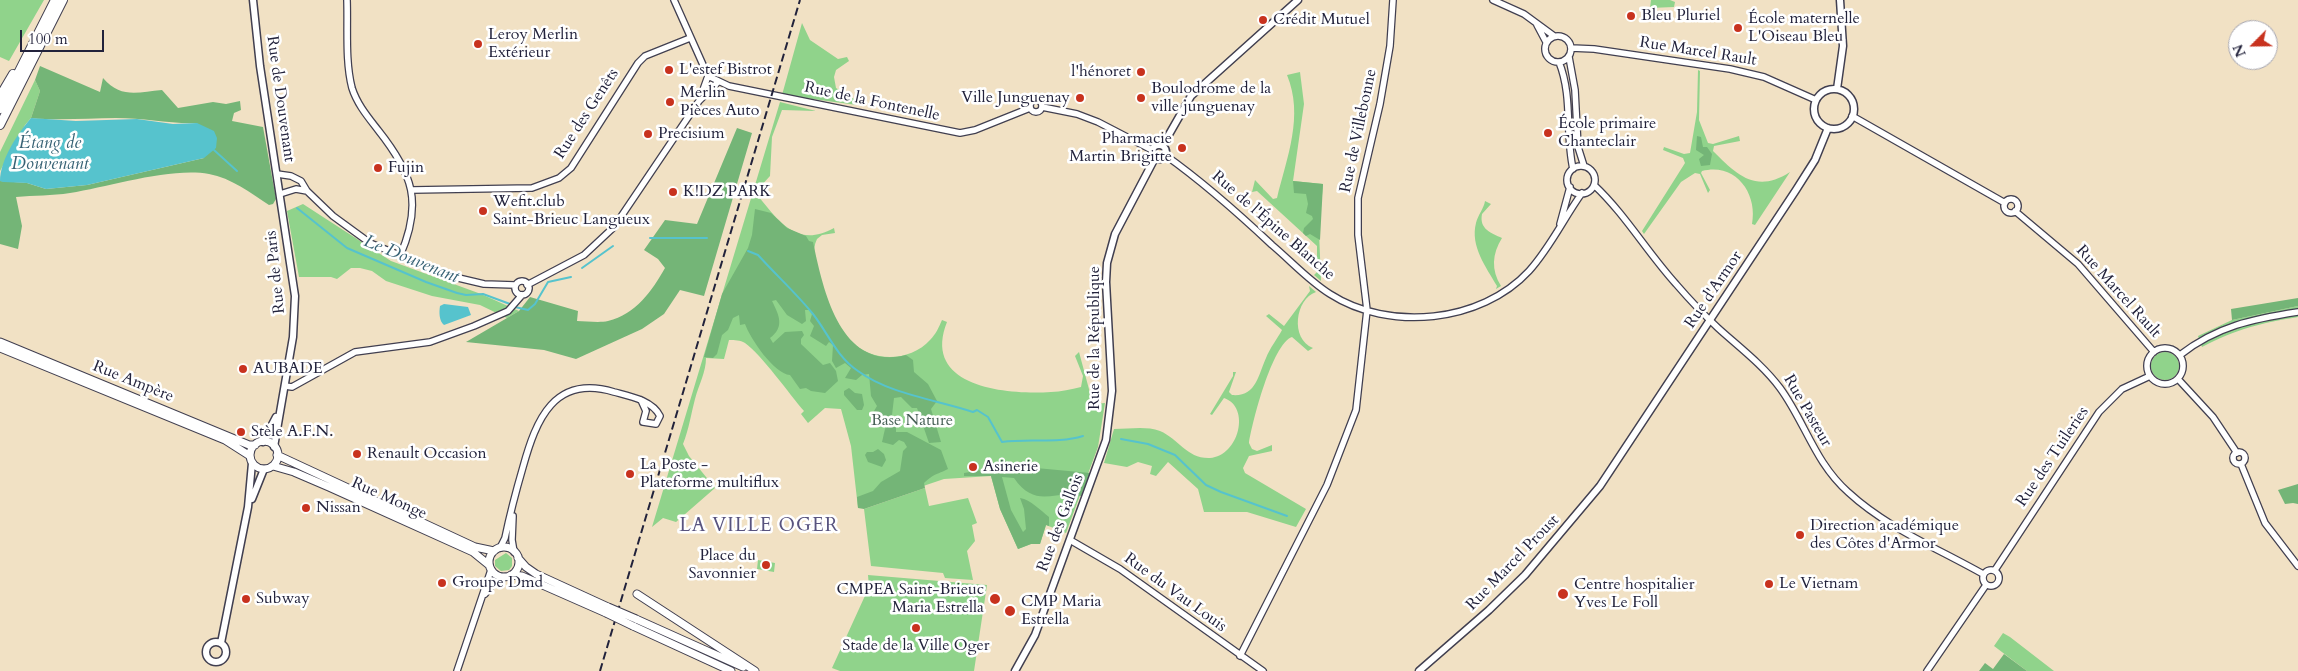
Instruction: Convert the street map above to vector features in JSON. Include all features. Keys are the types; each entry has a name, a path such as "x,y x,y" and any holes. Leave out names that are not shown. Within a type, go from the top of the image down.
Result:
{"highway":[{"path":"0,109 55,0"},
{"path":"0,126 63,0"},
{"path":"0,96 29,52"}],"main road":[{"name":"Rue de Douvenant","path":"253,0 260,66 281,202"},
{"path":"1163,146 1192,96 1298,0"},
{"path":"1838,89 1843,46 1840,0"},
{"path":"1838,89 1851,99 1852,116 1845,125 1834,129 1828,128 1822,125 1814,114 1816,100 1825,91 1838,89"},
{"name":"Rue d'Armor","path":"1616,463 1815,160 1828,128"},
{"path":"1156,145 1163,146 1166,154 1160,159 1155,158 1152,150 1156,145"},
{"name":"Rue de la République","path":"1106,439 1112,391 1106,282 1107,263 1115,234 1155,158"},
{"name":"Rue de Paris","path":"274,446 293,338 296,296 281,202"},
{"name":"Rue Ampère","path":"0,342 249,445 255,445"},
{"name":"Rue Ampère","path":"0,348 225,440 251,460"},
{"name":"Rue de Paris","path":"263,442 282,399"},
{"name":"Rue des Gallois","path":"1015,671 1034,636 1106,439"},
{"path":"220,643 248,507 251,460 255,445 263,442 274,446 278,455 273,466 264,469 248,507"},
{"name":"Rue Monge","path":"278,455 466,543 497,550"},
{"path":"251,460 264,469"},
{"name":"Rue Marcel Proust","path":"1418,671 1489,610 1524,575 1578,513 1616,463"},
{"name":"Rue Monge","path":"273,466 320,483 473,552 490,567"},
{"path":"607,610 536,574 507,548 497,550 490,557 490,567 496,575 522,576 754,671"},
{"path":"507,576 517,570 516,555"},
{"path":"637,594 754,671"},
{"path":"634,622 731,671"},
{"path":"220,643 226,650 225,656 221,661 215,662 208,657 207,649 211,644 220,643"},
{"path":"215,662 215,671"}],"street":[{"path":"346,0 352,88 359,104 397,154 406,170 412,190 413,214 410,232 400,256"},
{"path":"674,0 708,76 699,102"},
{"name":"Rue de Villebonne","path":"1240,656 1332,474 1356,410 1368,310 1358,235 1358,198 1380,104 1390,46 1393,0"},
{"path":"1493,0 1524,14 1537,25 1546,42"},
{"path":"1537,25 1544,27 1554,36 1565,38 1571,48 1569,57 1575,90 1578,147 1584,166 1593,173 1594,185 1589,191 1582,193 1575,192 1570,187"},
{"path":"1554,36 1546,42 1544,50 1547,58 1559,62 1569,57"},
{"name":"Rue des Genêts","path":"412,190 532,188 559,178 571,168 638,63 645,56 690,38"},
{"name":"Rue Marcel Rault","path":"1571,48 1594,49 1730,69 1764,78 1816,100"},
{"path":"1559,62 1567,86 1569,154 1573,169"},
{"name":"Rue de la Fontenelle","path":"708,76 718,82 793,100 832,106 960,133 975,130 1030,108"},
{"path":"527,285 584,255 614,228 699,102 718,82"},
{"path":"1036,100 1041,102 1042,107 1036,112 1030,108 1030,103 1036,100"},
{"path":"1042,107 1077,114 1098,122 1152,150"},
{"path":"1852,116 2005,203 2007,211 2015,211 2018,208 2016,201 2010,200 2005,203"},
{"name":"Rue de l'Épine Blanche","path":"1166,154 1330,295 1368,310 1404,316 1433,317 1468,309 1494,299 1529,272 1582,193"},
{"path":"1560,228 1570,187 1568,175 1573,169 1584,166"},
{"path":"277,174 291,176 301,181 307,191 333,216 370,242 400,256 467,280 484,284 516,285 521,281 527,285"},
{"name":"Rue Pasteur","path":"1594,185 1608,199 1676,284 1710,320 1772,378 1790,403 1819,459 1832,477 1848,492 1897,528 1983,574"},
{"path":"280,194 296,189 307,191"},
{"name":"Rue Marcel Rault","path":"2015,211 2078,264 2154,352"},
{"path":"516,285 516,292 522,295"},
{"path":"285,386 292,387 355,352 430,342 493,319 514,306 522,295 527,292 527,285"},
{"path":"2180,355 2231,325 2251,319 2298,312"},
{"path":"2167,348 2180,355 2184,367 2178,379 2173,383 2160,384 2150,376 2147,363 2154,352 2167,348"},
{"name":"Rue des Tuileries","path":"1995,570 2099,412 2122,389 2150,376"},
{"path":"2178,379 2213,417 2236,452 2242,453 2244,456 2241,464 2265,523 2298,566"},
{"path":"497,550 505,538 536,427 546,410 559,397 572,390 598,388 640,400 652,406 658,412 660,418 656,424 643,422 646,411 640,400"},
{"path":"515,499 512,529 516,555"},
{"name":"Rue du Vau Louis","path":"1070,540 1120,570 1263,671"},
{"path":"457,671 482,598 490,567"},
{"path":"1989,569 1995,570 1999,576 1998,581 1992,586 1986,585 1983,581 1983,574 1989,569"},
{"path":"482,598 493,584 507,576"},
{"path":"1927,671 1986,585"}],"green space":[{"path":"0,0 44,0 9,61 0,57"},
{"path":"1651,0 1670,0 1675,2 1674,7 1650,8"},
{"path":"802,23 810,40 838,59 847,57 849,61 836,70 834,77 836,88 859,102 857,105 782,95"},
{"path":"40,66 100,92 103,78 110,85 123,92 138,93 162,90 178,108 213,102 226,104 240,101 241,110 234,113 232,121 263,127 276,199 273,204 269,205 225,179 209,174 193,173 158,175 63,194 16,197 22,226 18,249 0,244 0,181 27,183 46,189 87,185 204,158 197,123 126,118 31,118 40,91 35,80"},
{"path":"1698,70 1700,71 1699,120 1708,143 1713,144 1739,136 1740,141 1714,146 1713,151 1730,168 1748,179 1767,181 1790,172 1755,225 1752,224 1752,202 1748,192 1734,176 1725,171 1714,169 1702,171 1701,173 1710,190 1708,193 1700,174 1695,173 1681,182 1644,234 1642,231 1685,163 1683,158 1663,150 1664,147 1684,154 1690,153 1697,112"},
{"path":"1300,72 1304,104 1293,181 1323,184 1319,231 1321,281 1314,275 1317,272 1317,246 1257,191 1252,192 1255,180 1273,199 1277,198 1289,152 1294,121 1292,90 1287,75"},
{"path":"35,80 40,91 31,118 25,125 0,171 0,152"},
{"name":"Base Nature","path":"780,102 816,111 782,110 772,137 770,176 760,187 759,197 782,224 800,234 810,235 834,228 835,233 822,235 817,239 814,248 815,258 832,310 840,327 851,341 869,353 891,357 902,356 912,353 930,340 936,333 942,320 947,322 942,344 946,361 957,374 972,382 991,388 1033,393 1058,392 1081,387 1083,376 1075,356 1079,352 1093,404 1105,403 1098,447 1066,533 1046,525 1040,544 1031,544 1018,549 1000,509 991,476 944,479 858,508 851,446 841,409 825,408 808,423 801,414 804,411 752,348 745,343 731,340 729,340 724,359 706,358 704,373 683,444 689,456 715,488 676,522 663,518 652,527"},
{"path":"737,128 752,133 704,296 680,290 664,314 642,329 576,359 544,350 466,342 519,311 530,297 578,311 577,321 608,321 618,318 635,307 649,293 665,268 658,259 644,250 665,220 697,224"},
{"path":"1697,136 1701,137 1703,147 1707,147 1712,154 1710,165 1701,166 1699,159 1704,155 1696,150"},
{"path":"1293,181 1323,184 1320,240 1310,234 1306,236 1303,233 1304,228 1313,219 1312,216 1306,213 1308,204 1306,194 1294,193"},
{"path":"1485,201 1491,204 1482,214 1482,223 1487,230 1502,238 1496,250 1494,262 1494,268 1501,286 1496,289 1497,286 1480,256 1475,240 1476,223"},
{"path":"303,204 391,261 481,294 519,311 507,318 480,305 432,296 386,281 372,271 360,268 351,268 337,279 331,277 299,277 287,211"},
{"path":"755,209 771,213 787,228 806,236 809,241 813,242 829,303 850,339 865,351 883,357 906,355 913,360 914,372 928,384 937,401 931,409 941,442 929,443 917,408 912,408 901,397 894,398 892,415 879,419 874,411 877,406 871,396 869,374 862,375 856,380 845,378 851,368 845,363 836,368 832,361 833,345 829,342 826,346 810,336 814,326 810,321 812,314 809,310 805,310 806,321 802,324 787,315 776,300 772,301 777,311 779,325 778,330 770,338 773,343 785,332 802,331 804,335 801,339 801,344 823,365 830,363 836,371 838,381 825,393 811,391 806,388 800,389 790,375 777,369 757,346 745,324 740,325 739,315 733,318 728,330 722,335 717,354 713,358 704,357 722,294 748,248 752,235"},
{"path":"1309,286 1316,292 1303,302 1298,319 1298,328 1306,343 1313,348 1308,351 1292,337 1277,354 1264,385 1249,443 1252,449 1257,451 1272,445 1272,451 1249,456 1243,468 1245,473 1306,509 1296,527 1247,512 1204,512 1198,489 1168,462 1156,476 1150,474 1152,466 1138,462 1127,467 1104,463 1114,429 1155,429 1167,434 1189,452 1202,457 1210,458 1220,455 1228,449 1238,431 1239,420 1237,411 1232,403 1224,398 1212,415 1210,414 1233,376 1233,372 1236,372 1229,392 1232,395 1246,393 1255,384 1268,354 1282,330 1266,316 1269,314 1284,326 1310,291"},
{"path":"2298,298 2298,306 2232,320 2231,309"},
{"path":"2298,306 2298,317 2249,328 2202,347 2198,336 2232,320"},
{"path":"2165,352 2175,356 2179,366 2175,376 2165,380 2155,376 2151,366 2155,356"},
{"path":"849,388 855,393 862,394 864,405 862,410 857,410 844,395 844,391"},
{"path":"888,423 896,424 896,432 907,432 941,450 948,469 936,474 924,483 925,488 864,509 858,508 857,497 873,491 881,482 900,471 903,451 907,447 904,442 899,440 893,445 882,442"},
{"path":"878,449 884,454 886,460 882,467 868,462 865,455 867,452 873,452"},
{"path":"1004,460 1019,468 1033,464 1036,468 1090,473 1081,496 1038,496 1022,488 1014,478 1002,477 1011,510 1023,532 1026,529 1024,509 1020,498 1032,503 1049,517 1049,526 1046,525 1040,544 1031,544 1018,549 1000,509 991,476 964,476 964,473 999,467"},
{"path":"2298,484 2298,504 2285,504 2278,490"},
{"path":"925,488 929,506 968,498 977,523 972,525 975,541 967,551 973,580 945,578 943,573 871,566 864,509"},
{"path":"506,553 512,558 512,566 509,570 501,571 495,566 495,560"},
{"path":"758,560 775,563 774,572 757,569"},
{"name":"Stade de la Ville Oger","path":"868,575 987,585 974,671 840,671 832,668 869,587"},
{"path":"2003,633 2054,671 2027,671 1994,646"},
{"path":"2004,654 2027,671 1979,671 1985,663 1993,669"}],"water":[{"name":"Étang de Douvenant","path":"31,118 76,121 137,119 173,124 197,123 214,131 217,138 216,148 204,158 87,185 46,189 27,183 0,181 6,156 15,139"},
{"path":"444,304 468,307 471,315 444,325 440,319 440,306"}],"waterway":[{"name":"Le Douvenant","path":"214,150 237,171"},
{"name":"Le Douvenant","path":"297,208 347,248 426,282 457,293 466,295 483,294 510,304"},
{"path":"650,238 707,238"},
{"name":"Le Douvenant","path":"582,268 613,246"},
{"path":"748,251 758,255 806,306 850,365 870,379 914,396 973,412 977,410 988,417 1002,442 1063,440 1083,436"},
{"name":"Le Douvenant","path":"515,307 528,310 535,304 548,282 571,277"},
{"path":"1121,439 1148,444 1175,455 1206,485 1287,516"}],"railway":[{"path":"600,671 800,0"}],"place":[{"name":"Bleu Pluriel","path":"1631,16"},
{"name":"Crédit Mutuel","path":"1263,20"},
{"name":"École maternelle L'Oiseau Bleu","path":"1738,28"},
{"name":"Leroy Merlin Extérieur","path":"478,44"},
{"name":"L'estef Bistrot","path":"669,70"},
{"name":"l'hénoret","path":"1141,72"},
{"name":"Ville Junguenay","path":"1080,98"},
{"name":"Boulodrome de la ville junguenay","path":"1141,98"},
{"name":"Merlin Pièces Auto","path":"670,102"},
{"name":"École primaire Chanteclair","path":"1548,133"},
{"name":"Precisium","path":"648,134"},
{"name":"Pharmacie Martin Brigitte","path":"1182,148"},
{"name":"Fujin","path":"378,168"},
{"name":"K!DZ PARK","path":"673,192"},
{"name":"Wefit.club Saint-Brieuc Langueux","path":"483,211"},
{"name":"AUBADE","path":"243,369"},
{"name":"Stèle A.F.N.","path":"241,432"},
{"name":"Renault Occasion","path":"357,454"},
{"name":"Asinerie","path":"973,467"},
{"name":"La Poste - Plateforme multiflux","path":"630,474"},
{"name":"Nissan","path":"306,508"},
{"name":"Direction académique des Côtes d'Armor","path":"1800,535"},
{"name":"Place du Savonnier","path":"766,565"},
{"name":"Groupe Dmd","path":"442,583"},
{"name":"Le Vietnam","path":"1769,584"},
{"name":"Centre hospitalier Yves Le Foll","path":"1563,594"},
{"name":"Subway","path":"246,599"},
{"name":"CMPEA Saint-Brieuc Maria Estrella","path":"995,599"},
{"name":"CMP Maria Estrella","path":"1010,611"},
{"name":"Stade de la Ville Oger","path":"916,628"}],"district":[{"name":"LA VILLE OGER","path":"759,527"}]}
